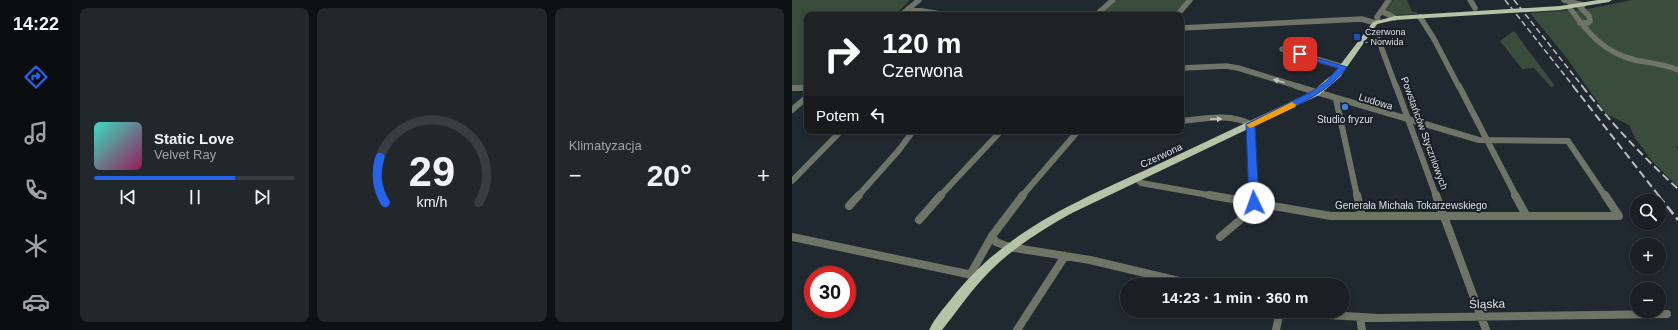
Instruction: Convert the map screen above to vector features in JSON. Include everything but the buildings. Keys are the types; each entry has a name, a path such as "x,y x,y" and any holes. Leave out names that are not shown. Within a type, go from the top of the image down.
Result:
{"main road":[{"path":"1377,22 1395,18 1560,8 1581,6 1609,0"},
{"name":"Czerwona","path":"935,330 974,275 1050,220 1316,93 1329,84 1377,22"}],"street":[{"path":"904,12 919,0"},
{"path":"1099,12 1113,0"},
{"path":"1180,12 1190,0"},
{"name":"Czerwona","path":"1377,22 1377,18 1389,0"},
{"path":"1470,0 1475,8"},
{"path":"1563,0 1581,6 1589,16 1590,21 1588,23 1580,23"},
{"path":"1563,0 1596,42 1605,49 1629,58 1660,64 1678,70"},
{"path":"1560,8 1563,0"},
{"path":"909,8 931,12"},
{"path":"1381,11 1387,16 1395,18"},
{"path":"1420,17 1434,39 1526,215"},
{"path":"1184,28 1362,19 1377,22"},
{"name":"Powstańców Styczniowych","path":"1376,33 1486,330"},
{"path":"1282,49 1343,67"},
{"name":"Ludowa","path":"1184,68 1233,67 1409,121 1488,141 1568,141 1619,216"},
{"path":"792,88 804,88"},
{"path":"1336,99 1362,216"},
{"path":"792,110 804,100"},
{"path":"1184,121 1237,119 1247,121 1250,124 1256,203"},
{"path":"792,181 837,134"},
{"path":"849,206 899,150 911,134"},
{"path":"918,220 998,134"},
{"path":"792,237 974,275 992,236 1009,212 1075,134"},
{"name":"Generała Michała Tokarzewskiego","path":"1136,178 1141,183 1331,216 1619,216"},
{"path":"1231,224 1256,203"},
{"path":"1220,237 1256,203"},
{"path":"992,236 996,242 1010,248 1090,260 1166,278"},
{"path":"1017,330 1065,256"},
{"name":"Śląska","path":"1350,316 1667,314"},
{"path":"1360,317 1362,330"},
{"path":"1276,330 1279,318"}],"green space":[{"path":"792,0 910,0 898,12 804,12 804,84 801,86 792,86"},
{"path":"1117,0 1187,0 1176,12 1103,12"},
{"path":"1393,0 1407,0 1412,12 1416,12 1418,14 1394,15 1385,11"},
{"path":"1632,0 1678,0 1678,147 1675,146 1678,149 1678,187 1652,161 1635,138 1629,125 1606,114 1566,57 1530,13 1588,9"},
{"path":"1514,31 1555,86 1551,87 1534,68 1522,69 1500,41"}],"railway":[{"path":"1505,0 1574,87"},
{"path":"1514,0 1583,87"},
{"path":"1573,86 1657,194"},
{"path":"1582,86 1628,140 1678,189"},
{"path":"1666,205 1678,220"}],"slow traffic":[{"path":"1250,125 1292,105"}],"place":[{"name":"Czerwona - Norwida","path":"1357,37"},
{"name":"Studio fryzur","path":"1345,107"}],"route":[{"path":"1254,203 1250,124 1316,93 1329,84 1343,67 1300,54"}]}
